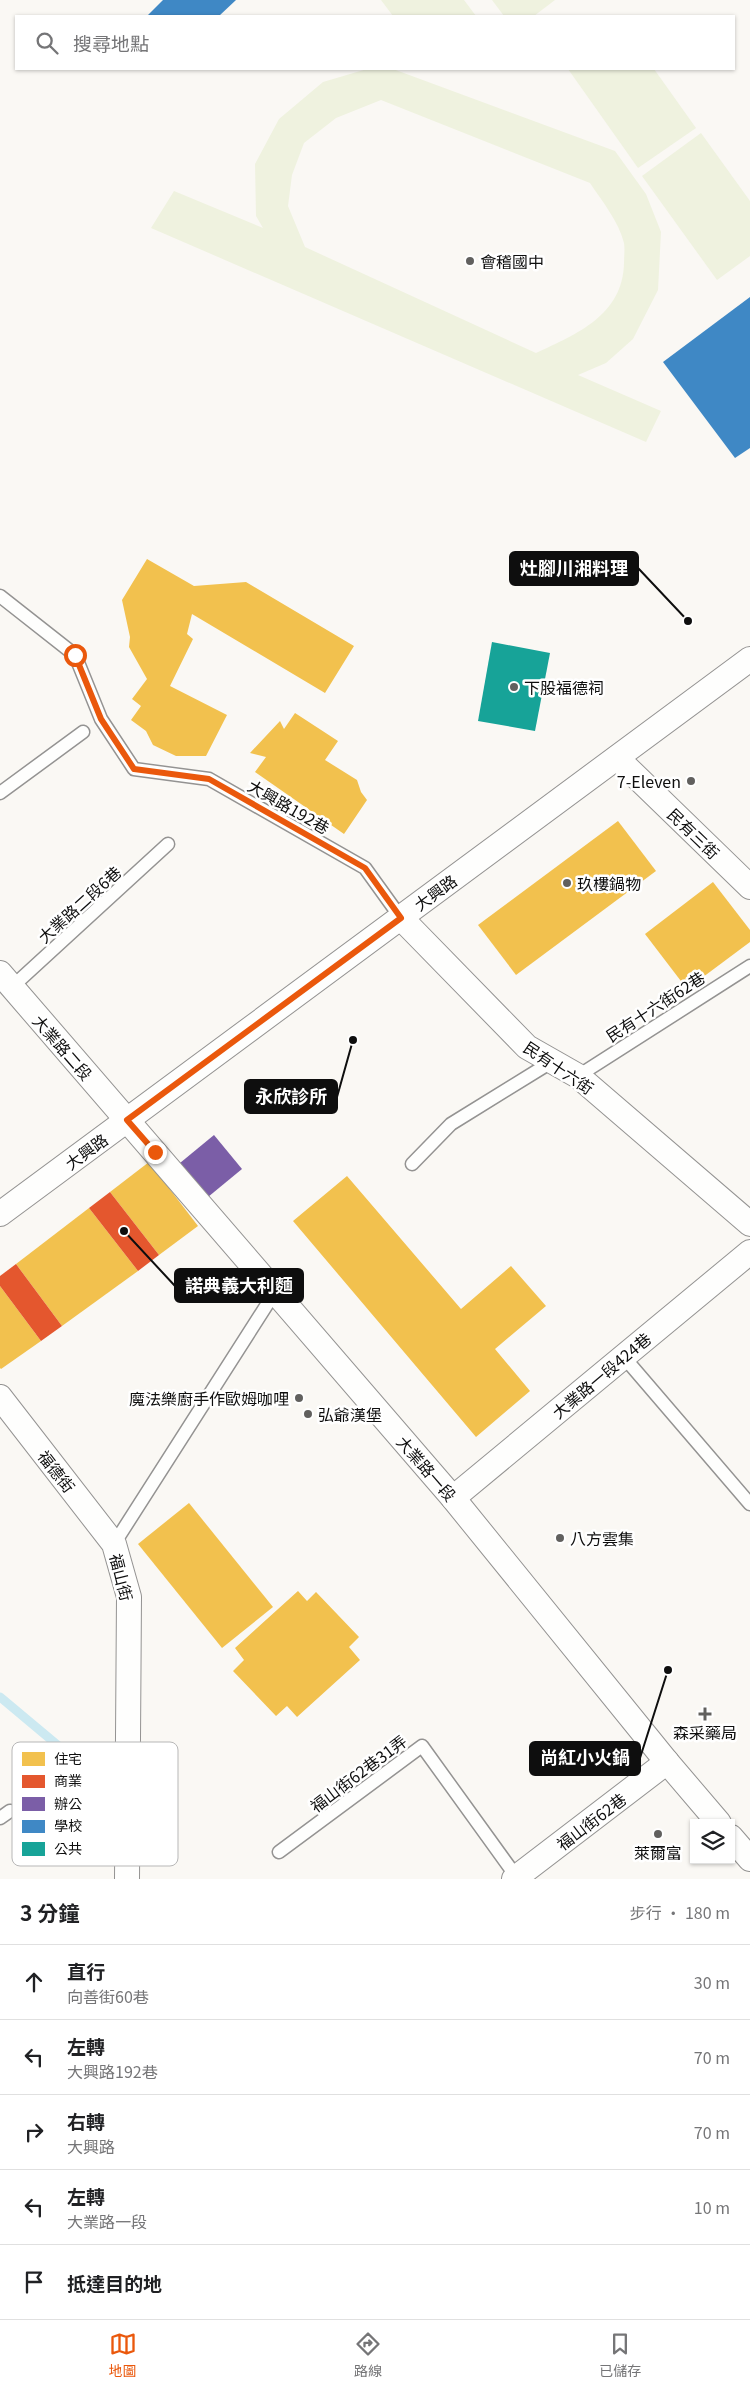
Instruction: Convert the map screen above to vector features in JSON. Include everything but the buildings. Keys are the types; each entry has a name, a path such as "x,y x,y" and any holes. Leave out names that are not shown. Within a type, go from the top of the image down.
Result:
{"street":[{"name":"大興路","path":"0,1214 749,661"},
{"name":"民有三街","path":"617,758 750,887"},
{"name":"民有十六街","path":"401,918 526,1047 578,1076 750,1224"},
{"name":"大業路二段","path":"6,980 127,1120"},
{"name":"大業路一段","path":"127,1120 453,1498 667,1762 716,1819"},
{"name":"大業路一段424巷","path":"453,1498 750,1252"},
{"name":"福德街","path":"0,1397 114,1544"},
{"name":"福山街","path":"114,1544 129,1597 128,1742"},
{"name":"福山街62巷","path":"517,1878 667,1762"},
{"path":"735,1842 750,1859"},
{"name":"福山街","path":"127,1866 127,1879"}],"lane":[{"name":"大興路192巷","path":"0,596 75,655 101,719 134,769 209,779 217,783 365,868 401,918"},
{"path":"0,793 83,732"},
{"name":"大業路二段6巷","path":"6,980 168,844"},
{"name":"民有十六街62巷","path":"578,1076 750,966"},
{"path":"412,1164 452,1124 553,1062"},
{"name":"福山街","path":"114,1544 275,1292"},
{"path":"624,1356 750,1504"},
{"name":"福山街62巷31弄","path":"279,1852 422,1746 517,1878"}],"green space":[{"path":"381,0 464,0 475,15 392,15"},
{"path":"492,0 555,0 535,15 503,15"},
{"path":"364,70 396,70 615,151 646,194 661,232 658,290 633,339 606,363 578,375 661,411 646,442 151,228 174,191 263,228 256,216 255,164 279,119 323,82","holes":["381,100 590,183 610,212 624,243 622,281 616,296 607,309 582,330 536,353 305,247 288,206 292,175 304,143 336,118"]},
{"path":"569,70 655,70 696,128 638,168"},
{"path":"701,133 750,201 750,256 717,280 642,176"}],"waterway":[{"path":"0,1697 54,1742"}],"place":[{"name":"會稽國中","path":"470,261"},
{"name":"灶腳川湘料理","path":"688,621"},
{"name":"下股福德祠","path":"514,687"},
{"name":"7-Eleven","path":"691,781"},
{"name":"玖樓鍋物","path":"567,883"},
{"name":"永欣診所","path":"353,1040"},
{"name":"諾典義大利麵","path":"124,1231"},
{"name":"魔法樂廚手作歐姆咖哩","path":"299,1398"},
{"name":"弘爺漢堡","path":"308,1414"},
{"name":"八方雲集","path":"560,1538"},
{"name":"尚紅小火鍋","path":"668,1670"},
{"name":"森采藥局","path":"705,1714"},
{"name":"萊爾富","path":"658,1834"}],"route":[{"path":"75,655 101,719 134,769 209,779 365,868 401,918 127,1120 155,1152"}]}
